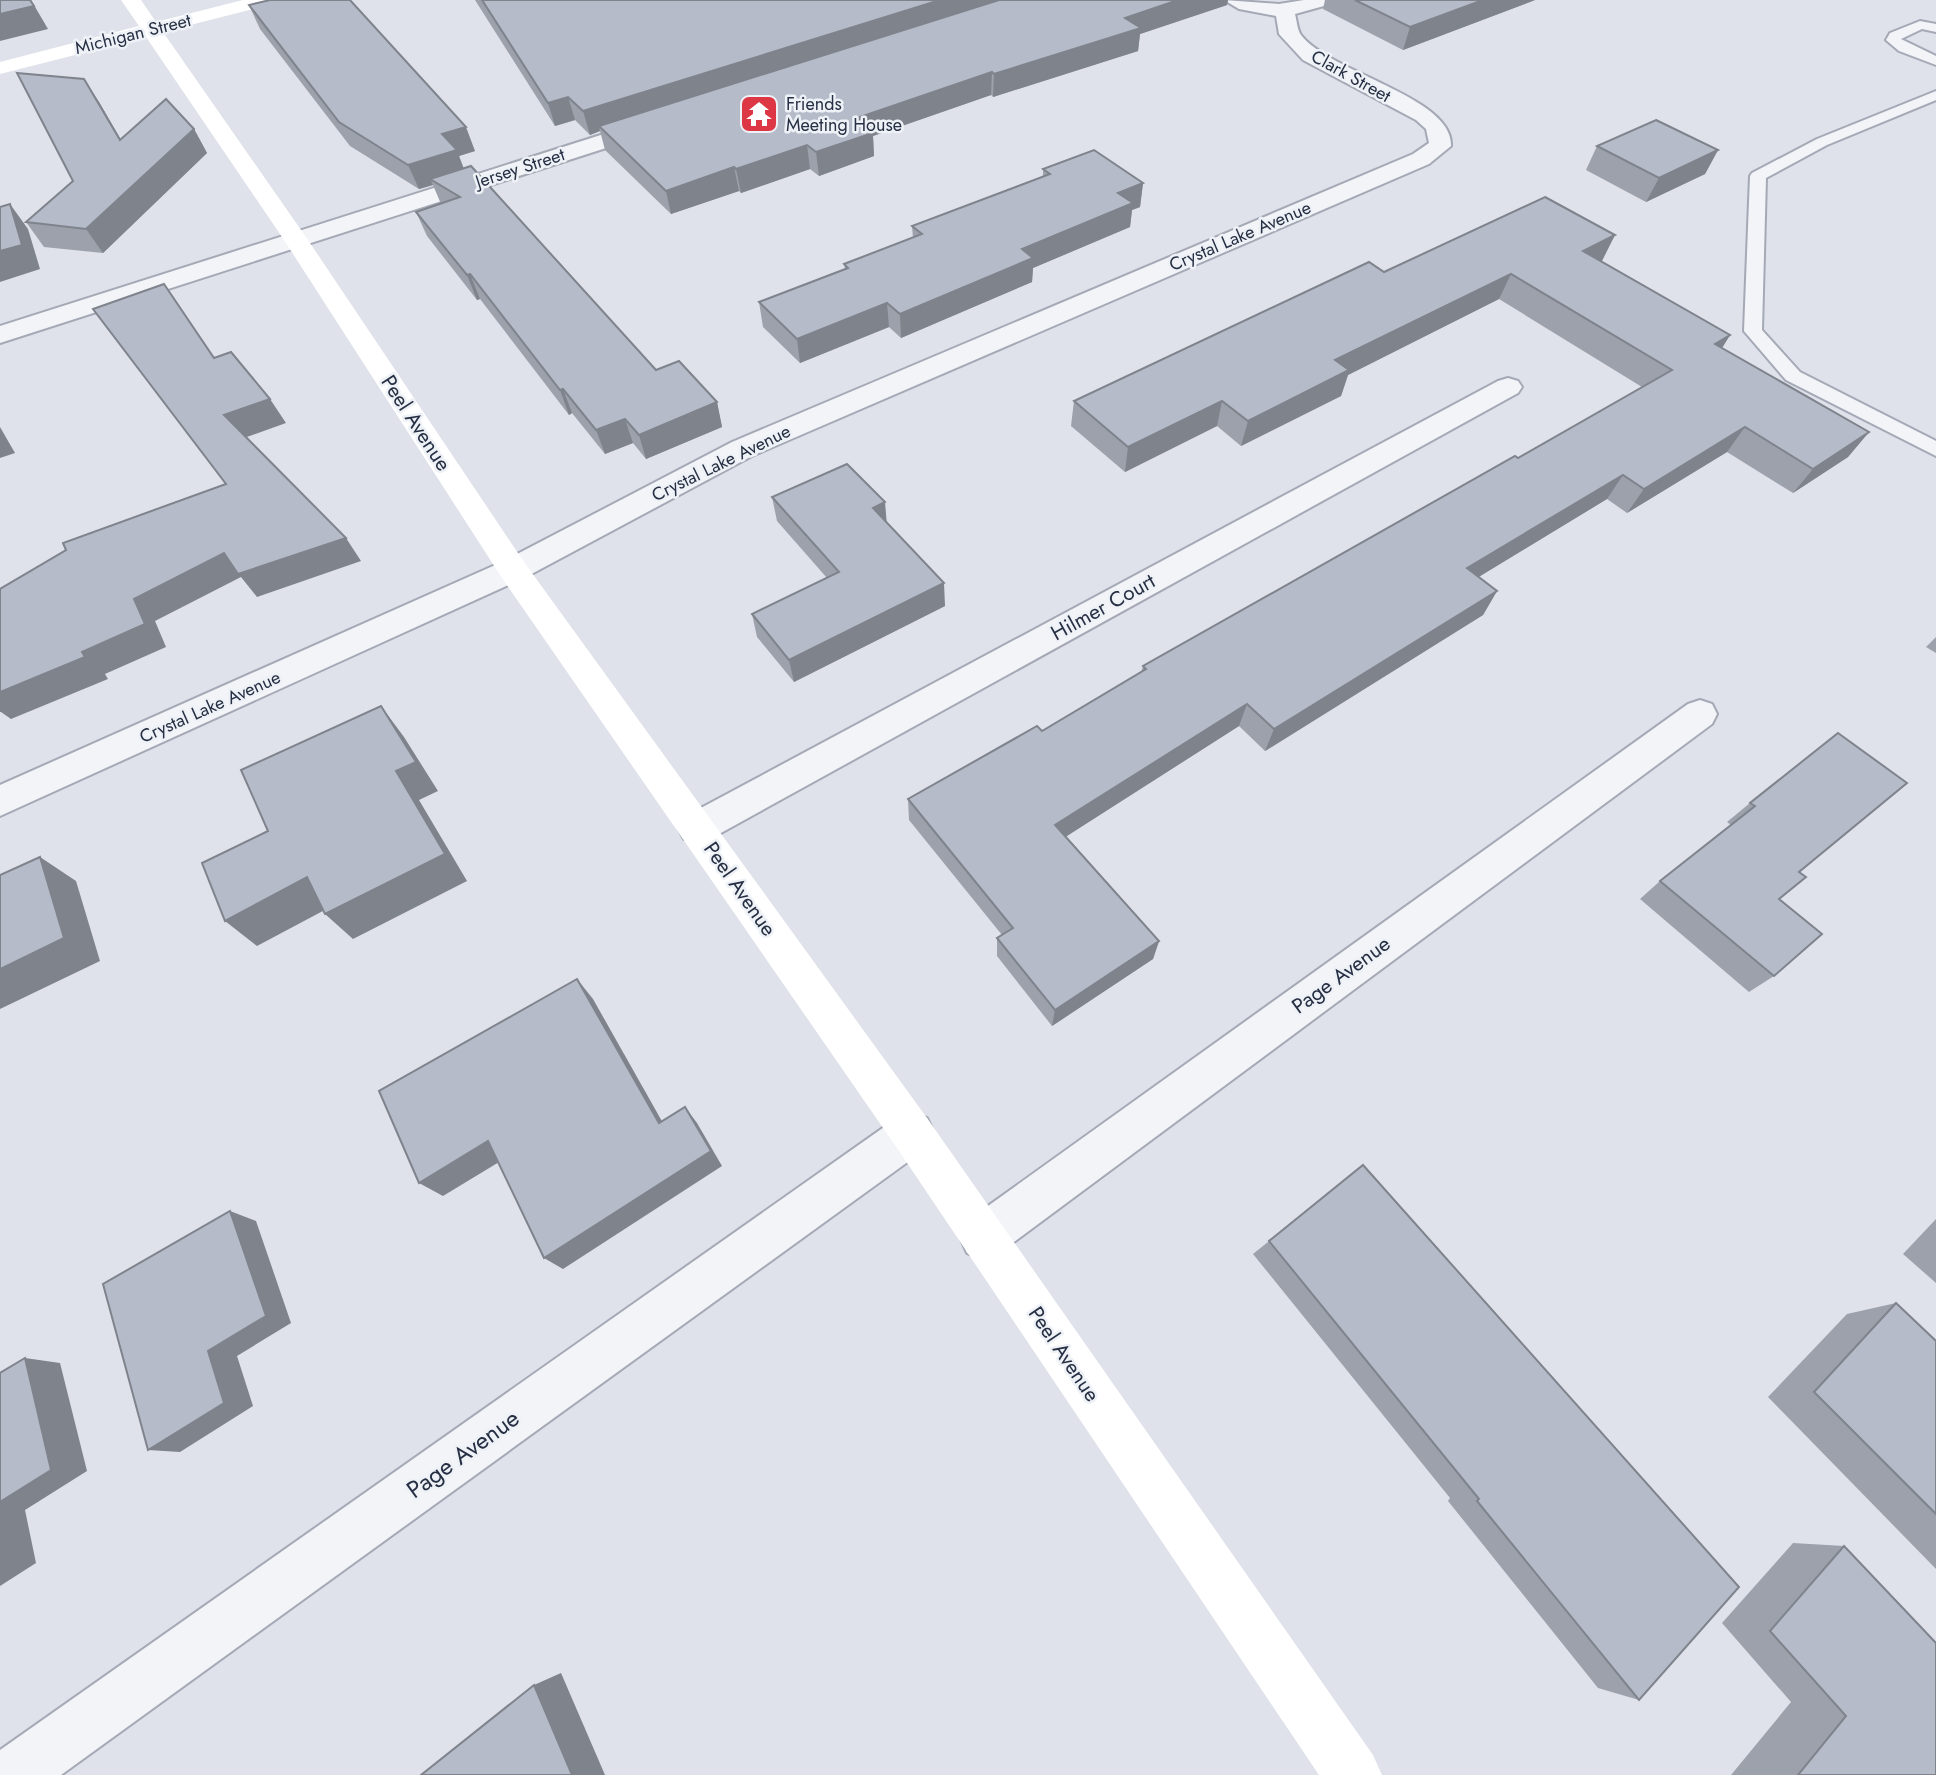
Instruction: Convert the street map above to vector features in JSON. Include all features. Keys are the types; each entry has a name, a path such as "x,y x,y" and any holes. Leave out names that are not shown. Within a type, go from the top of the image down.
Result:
{"street":[{"name":"Michigan Street","path":"0,68 142,15 266,0"},
{"path":"1234,0 1256,8 1285,12 1324,0"},
{"name":"Clark Street","path":"1285,12 1289,34 1310,56 1424,116 1435,123 1441,135"},
{"name":"Peel Avenue","path":"142,15 296,240 513,570 912,1133 1353,1775"},
{"name":"Jersey Street","path":"0,335 668,120"},
{"name":"Crystal Lake Avenue","path":"0,801 513,570 742,449 1421,159 1440,146 1441,135"},
{"name":"Hilmer Court","path":"697,828 1508,387"},
{"name":"Page Avenue","path":"983,1237 1700,714"},
{"name":"Page Avenue","path":"13,1775 912,1133"}],"lane":[{"path":"1936,28 1920,25 1895,36 1893,40 1904,48 1936,61"},
{"path":"1936,95 1822,142 1758,176 1753,331 1793,376 1936,449"}],"building":[{"path":"0,0 30,0 34,6 0,14"},
{"path":"270,0 350,0 466,127 442,134 457,150 408,165 339,122 249,5"},
{"path":"482,0 940,0 583,111 568,97 548,103"},
{"path":"999,0 1178,0 1125,18 1141,28 994,74 992,72 854,119 873,133 816,152 807,145 666,191 599,126"},
{"path":"1355,0 1483,0 1410,27"},
{"path":"17,73 84,79 120,140 166,99 194,129 86,229 26,222 73,181"},
{"path":"1656,120 1718,150 1659,178 1597,146"},
{"path":"1094,150 1143,183 1118,193 1133,203 1022,249 1033,258 900,314 887,303 797,339 759,302 848,268 844,264 922,234 912,226 1050,174 1043,169"},
{"path":"471,166 656,370 679,361 717,402 639,435 625,419 596,430 563,389 560,390 470,274 467,275 416,212 460,197 430,179"},
{"path":"1545,197 1615,235 1583,251 1730,335 1715,344 1869,432 1813,469 1745,427 1644,489 1623,475 1467,568 1497,591 1274,729 1247,704 1055,825 1159,941 1055,1010 997,938 1013,928 908,799 1037,726 1042,731 1146,669 1143,666 1672,370 1511,274 1335,360 1349,370 1248,421 1222,401 1128,447 1074,401 1369,262 1384,272"},
{"path":"10,204 22,245 0,251 0,207"},
{"path":"164,284 214,358 231,352 270,399 224,415 346,538 238,574 224,553 134,599 145,624 82,652 85,657 0,692 0,589 66,550 63,543 226,484 93,309"},
{"path":"847,464 885,502 873,508 944,583 789,660 752,614 839,572 772,497"},
{"path":"381,706 416,762 396,771 445,854 325,914 307,877 225,921 202,863 268,831 241,770"},
{"path":"1838,733 1907,783 1799,872 1806,877 1779,899 1822,934 1774,976 1660,881 1755,806 1750,803"},
{"path":"40,857 64,938 0,969 0,875"},
{"path":"577,979 659,1123 685,1107 711,1151 544,1258 488,1141 419,1183 379,1091"},
{"path":"1363,1165 1739,1587 1639,1700 1269,1241"},
{"path":"230,1211 266,1316 208,1351 224,1403 148,1450 103,1284"},
{"path":"1896,1303 1936,1341 1936,1514 1814,1392"},
{"path":"25,1358 51,1470 0,1502 0,1373"},
{"path":"1844,1546 1936,1643 1936,1775 1798,1775 1846,1716 1770,1631"},
{"path":"534,1685 572,1775 421,1775"}],"place":[{"name":"Friends Meeting House","path":"759,114"}]}
